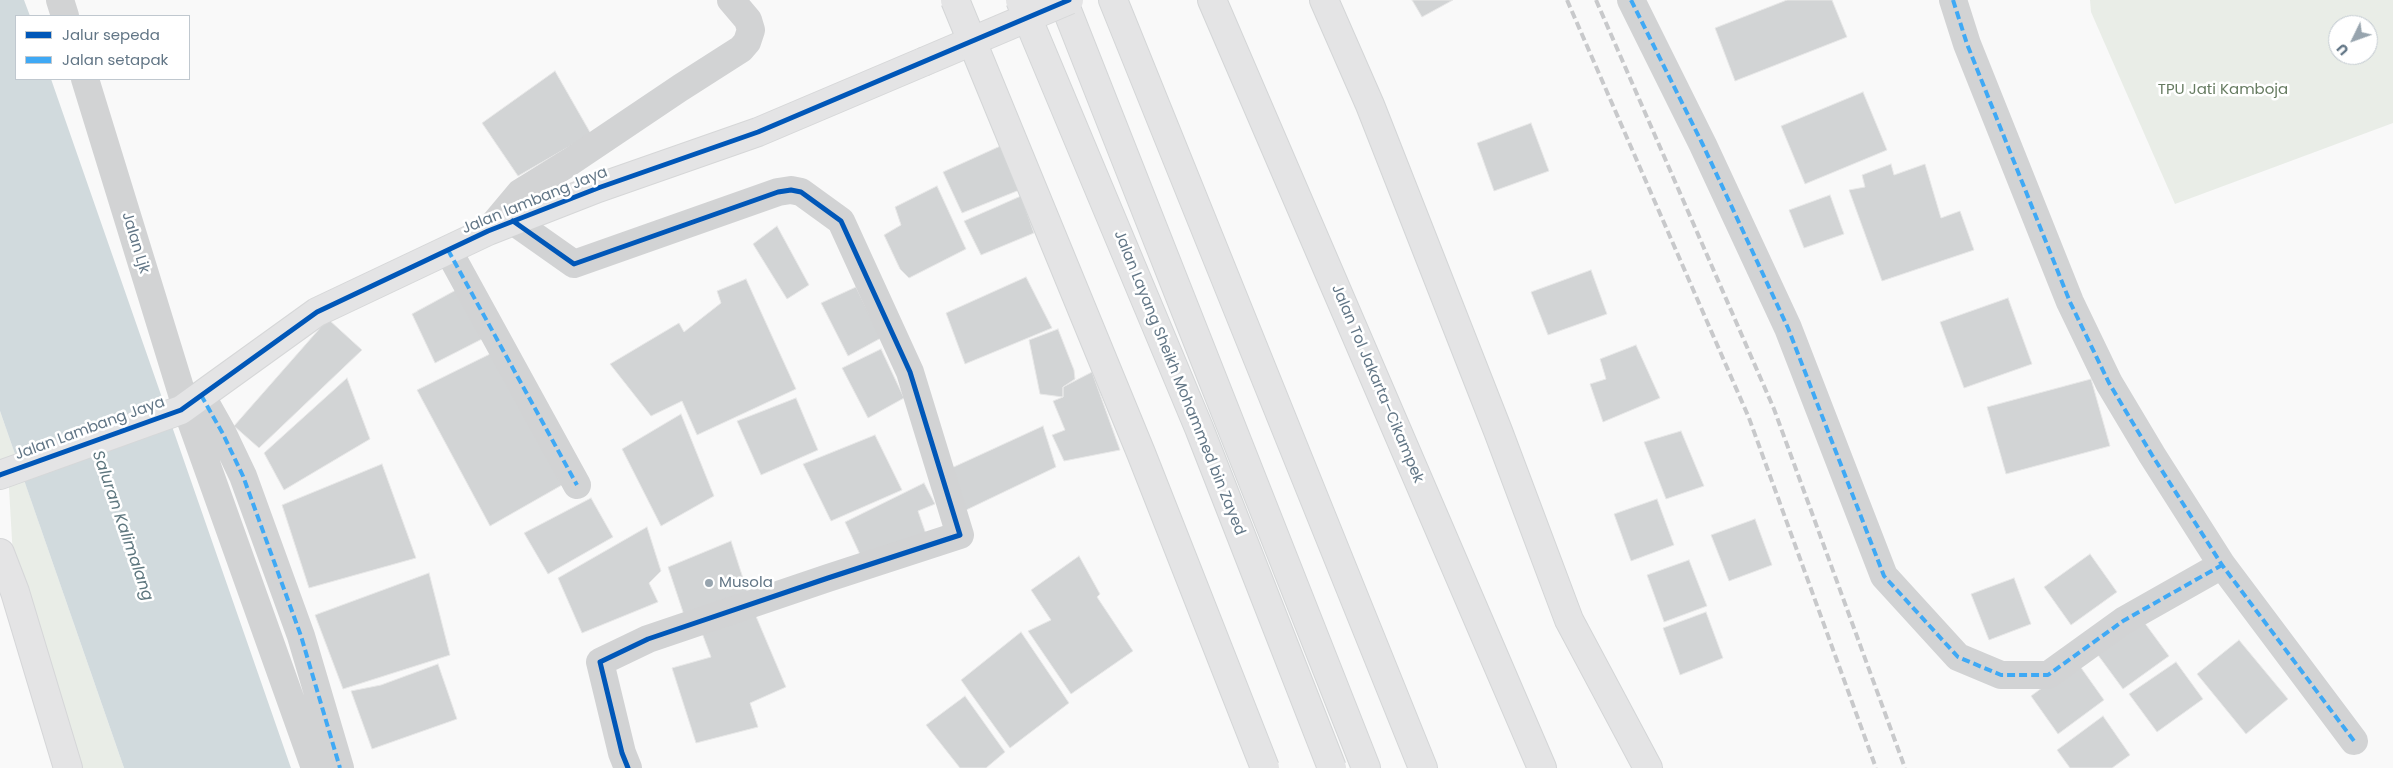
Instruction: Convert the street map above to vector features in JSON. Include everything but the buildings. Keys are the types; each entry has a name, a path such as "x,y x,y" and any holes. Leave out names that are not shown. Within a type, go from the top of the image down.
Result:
{"main road":[{"path":"955,0 1141,453 1265,768"},
{"name":"Jalan Layang Sheikh Mohammed bin Zayed","path":"1020,0 1199,428 1332,768"},
{"path":"1062,0 1366,768"},
{"name":"Jalan lambang Jaya","path":"189,404 317,312 488,231 598,188 758,132 1069,0"},
{"path":"1113,0 1423,768"},
{"name":"Jalan Tol Jakarta–Cikampek","path":"1212,0 1542,768"},
{"path":"1324,0 1370,105 1498,431 1569,620 1648,768"},
{"name":"Jalan Lambang Jaya","path":"4,473 189,404"},
{"path":"0,553 17,601 68,768"}],"street":[{"path":"60,0 65,15"},
{"path":"488,231 520,193 741,49 747,42 752,30 748,20 731,0"},
{"path":"1630,0 1703,145 1788,328 1884,576 1958,657 2001,675 2048,675 2123,622 2222,565"},
{"path":"1953,0 1967,44 2074,310 2109,384 2222,565 2354,741"},
{"name":"Jalan Ljk","path":"85,80 189,404"},
{"path":"513,221 574,264 778,192 791,190 801,192 841,220 910,372 960,535 648,639 600,662 622,753 628,768"},
{"path":"448,250 577,485"},
{"path":"189,404 315,768"},
{"path":"189,404 223,434 246,486 300,636 340,768"}],"green space":[{"name":"TPU Jati Kamboja","path":"2090,0 2393,0 2393,123 2175,204 2091,12"},
{"path":"0,411 124,768 68,768 15,592 8,471 0,461"}],"water":[{"name":"Saluran Kalimalang","path":"0,0 24,0 30,15 15,15 15,80 51,80 291,768 124,768 0,411"}],"railway":[{"path":"1567,0 1749,418 1876,768"},
{"path":"1596,0 1774,409 1905,768"}],"marked path":[{"path":"1631,0 1703,145 1788,328 1884,576 1958,657 2001,675 2048,675 2123,621 2222,565"},
{"path":"1953,0 1967,44 2070,302 2109,383 2222,565 2354,741"},
{"path":"448,250 577,485"},
{"path":"201,395 223,434 243,476 301,636 340,768"}],"cycle path":[{"path":"0,475 181,410 317,312 488,231 598,188 758,132 1069,0"},
{"path":"513,221 574,264 778,192 791,190 801,192 841,221 910,372 960,535 648,639 600,662 622,753 628,768"}],"place":[{"name":"Musola","path":"709,583"}]}
